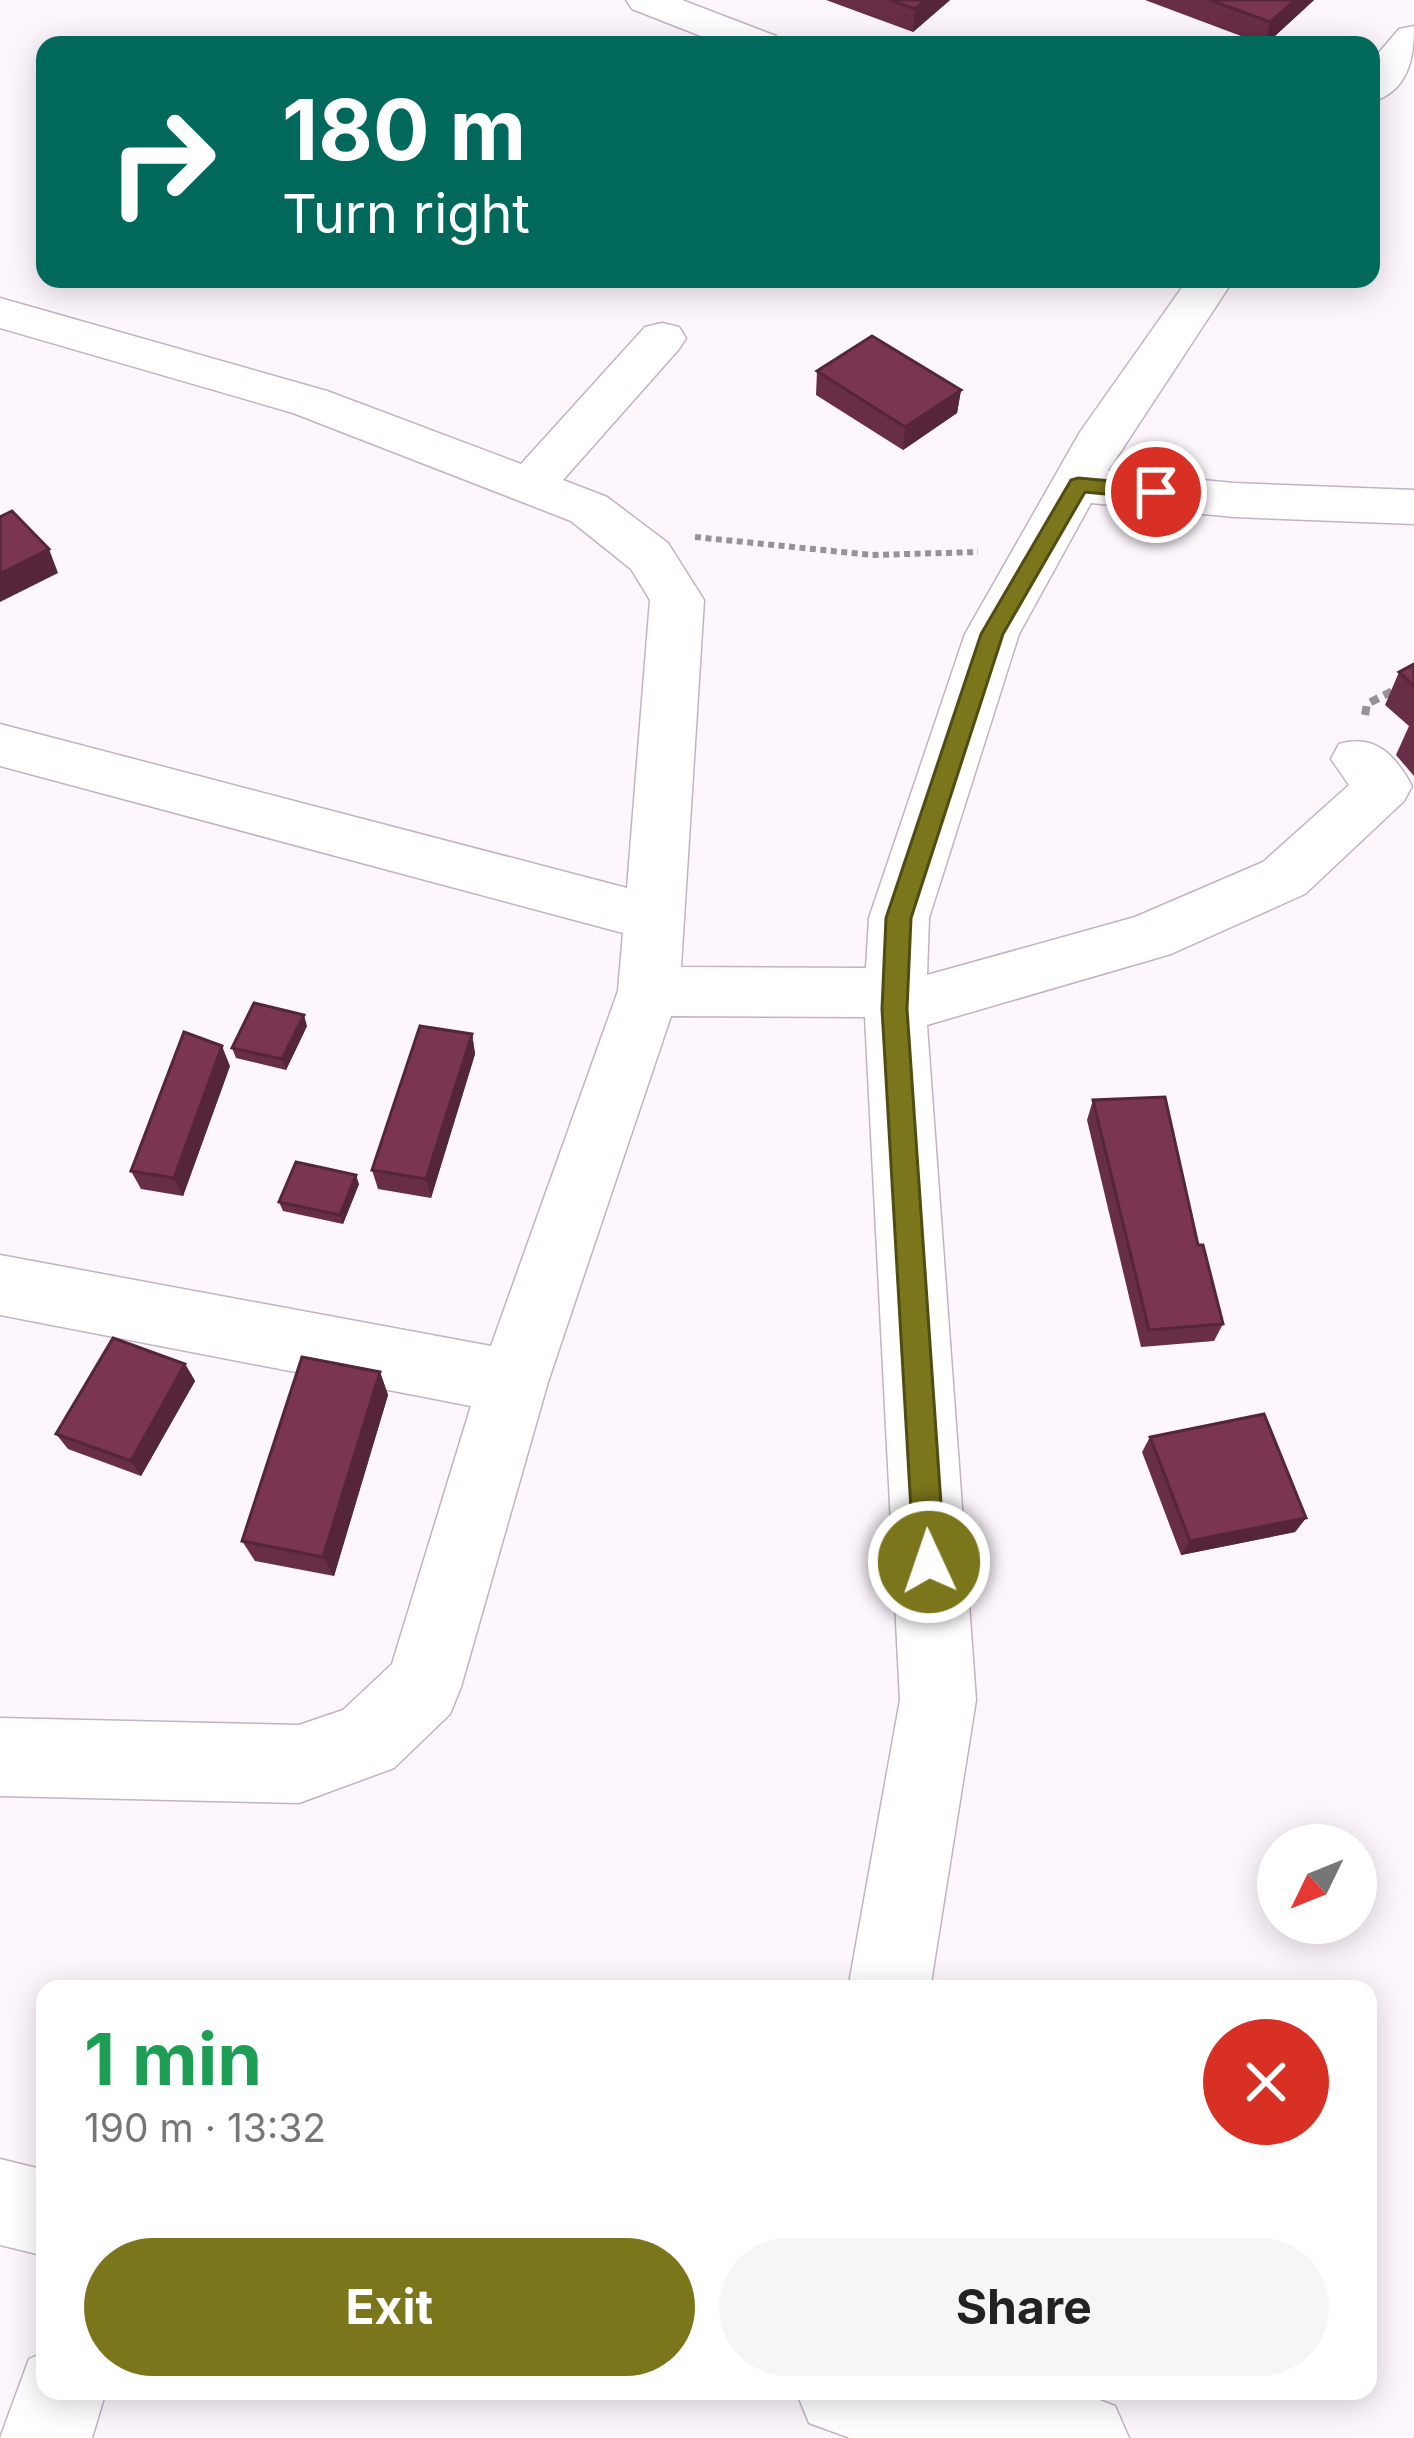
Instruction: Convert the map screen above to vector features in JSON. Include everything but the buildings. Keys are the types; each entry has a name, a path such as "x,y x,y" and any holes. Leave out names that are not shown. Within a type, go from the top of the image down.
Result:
{"street":[{"path":"646,0 738,36"},
{"path":"891,1980 938,1700 894,1001 898,918 992,634 1106,433 1204,288"},
{"path":"0,313 310,402 589,509 650,556 677,600 649,991 513,1382 423,1687 367,1741 299,1764 0,1756"},
{"path":"530,487 602,399 662,338"},
{"path":"1078,485 1234,500 1414,507"},
{"path":"0,745 653,918"},
{"path":"649,991 894,1001 1150,937 1284,878 1384,786 1359,759"},
{"path":"0,1285 513,1382"},
{"path":"0,2202 36,2211"},
{"path":"46,2438 58,2400"},
{"path":"824,2400 832,2438"},
{"path":"887,2400 1083,2438"}],"path":[{"path":"636,545 660,534 829,550 867,559 929,559 1045,542"}],"route":[{"path":"929,1562 894,993 898,918 992,634 1078,485 1156,492"}]}
